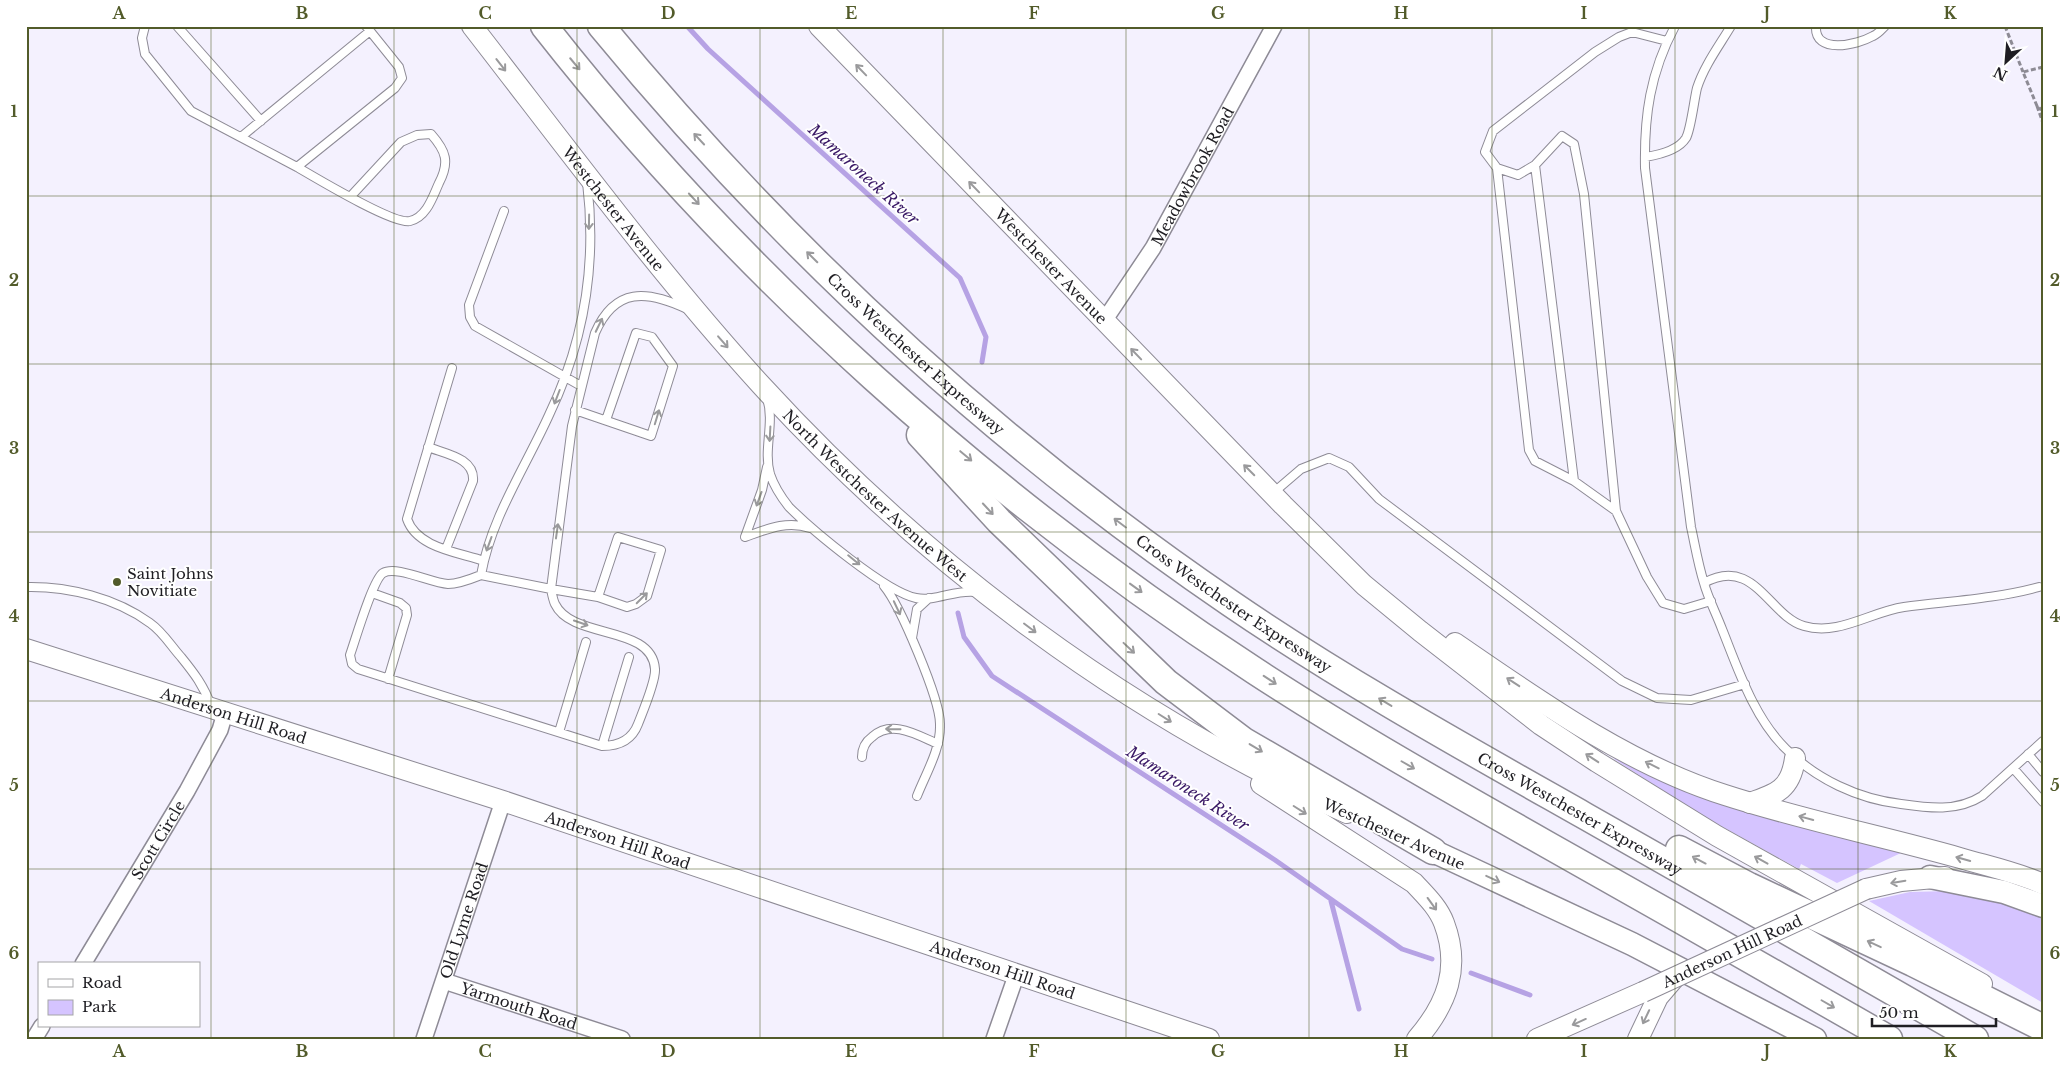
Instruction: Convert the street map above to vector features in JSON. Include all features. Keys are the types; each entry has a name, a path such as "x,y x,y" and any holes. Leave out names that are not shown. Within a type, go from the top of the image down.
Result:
{"highway":[{"path":"544,26 656,158 739,246 825,331 914,411 1007,490 1152,600 1252,669 1404,763 1889,1039"},
{"name":"Cross Westchester Expressway","path":"601,26 688,126 770,215 855,299 944,381 1042,463 1180,567 1283,638 1427,726 1976,1039"},
{"path":"825,331 999,521 1166,682 1244,741 1433,851"},
{"path":"1427,726 1593,802 1749,886 1913,963 2043,1028"}],"main road":[{"name":"Westchester Avenue","path":"472,26 586,173 701,316 763,387"},
{"name":"Westchester Avenue","path":"819,26 1278,499"},
{"name":"North Westchester Avenue West","path":"763,387 870,495 940,557 992,598"},
{"path":"1278,499 1401,602 1449,639 1548,705 1622,750 1696,785 1750,803 1946,854 2043,884"},
{"path":"1278,499 1364,585 1541,724 1717,836 1979,982 2043,1022"},
{"name":"Westchester Avenue","path":"992,598 1062,651 1188,732 1293,789 1433,851 1632,944 1728,992 1815,1039"},
{"name":"Anderson Hill Road","path":"26,649 160,690 218,711 504,801 1208,1039"},
{"path":"1188,732 1280,797 1414,883 1432,903 1443,922 1452,957 1448,989 1441,1007 1417,1039"},
{"path":"1750,803 1775,795 1793,773 1795,758"},
{"name":"Anderson Hill Road","path":"1537,1039 1650,994 1676,976 1866,889 1930,877 1979,876 2043,892"},
{"path":"1930,877 1997,890 2043,906"},
{"path":"1728,992 1795,1039"},
{"path":"1638,1039 1650,994"}],"street":[{"name":"Meadowbrook Road","path":"1104,321 1153,248 1274,26"},
{"name":"Scott Circle","path":"84,962 187,790 220,730 218,711"},
{"name":"Old Lyme Road","path":"424,1039 504,801"},
{"path":"994,1039 1017,973"},
{"name":"Yarmouth Road","path":"444,981 622,1039"},
{"path":"34,1039 41,1028"}],"lane":[{"path":"145,26 142,38 145,54 191,111 350,196 396,220 411,221 425,212 446,164 443,148 431,134 417,135 401,142 350,196"},
{"path":"177,26 261,121"},
{"path":"1675,26 1650,92 1645,123 1644,157 1690,527 1704,583 1753,701 1771,730 1795,758 1811,772 1835,785 1887,802 1942,808 1959,807 1972,802 2043,740"},
{"path":"1644,157 1659,155 1676,148 1686,138 1698,85 1731,26"},
{"path":"1816,26 1816,33 1820,41 1830,45 1849,44 1873,36 1885,26"},
{"path":"240,137 368,29 399,67 402,78 396,88 297,167"},
{"path":"1616,511 1574,482 1535,461 1529,450 1497,168 1485,152 1493,131 1595,52 1619,37 1632,32 1668,41"},
{"path":"1497,168 1518,175 1536,165 1562,136 1574,144 1584,194 1616,511 1647,578 1663,603 1684,608 1711,601"},
{"path":"1536,165 1574,482"},
{"path":"481,575 488,546 510,494 550,414 579,338 588,284 590,206 586,173"},
{"path":"504,211 469,305 470,316 475,326 581,386"},
{"path":"598,597 618,536 661,550 647,596 636,604 627,606 598,597 551,589 481,575 464,582 448,584 427,581 394,570 383,573 372,593 350,656 352,664 358,669 388,679 602,746 623,742 634,731 656,671 653,657 641,644 570,619 555,605 551,589 575,410 600,320 613,305 623,298 663,297 701,316"},
{"path":"575,410 651,436 673,366 652,337 636,333 606,420"},
{"path":"452,368 406,519 410,528 422,540 484,561"},
{"path":"763,387 770,414 768,460 762,490 745,537 780,525 802,525 816,530"},
{"path":"428,447 470,465 474,473 473,481 446,548"},
{"path":"1278,499 1301,469 1329,458 1349,467 1379,498 1622,681 1657,698 1691,700 1745,684"},
{"path":"768,460 770,473 780,496 816,530 878,579 901,593 929,598 965,590 992,598"},
{"path":"1704,583 1723,576 1737,578 1766,594 1784,613 1802,626 1827,630 1901,608 2006,596 2040,587"},
{"path":"878,579 888,591 912,640 940,722 938,744 917,796"},
{"path":"26,587 90,594 151,623 205,687 218,711"},
{"path":"372,593 400,603 406,608 407,615 388,679"},
{"path":"912,640 917,609 929,598"},
{"path":"559,732 586,642"},
{"path":"602,746 629,657"},
{"path":"862,757 863,747 868,739 884,729 903,730 938,744"},
{"path":"2028,754 2043,772"},
{"path":"2013,768 2043,802"}],"path":[{"path":"2005,26 2043,123"},
{"path":"2023,72 2043,67"},
{"path":"2037,106 2043,111"}],"green space":[{"path":"1617,755 1903,852 1837,883 1801,864 1799,869 1701,815 1614,759"},
{"path":"1950,891 2005,899 2043,914 2043,1003 1869,901 1910,892"}],"waterway":[{"name":"Mamaroneck River","path":"687,26 708,49 960,278 986,337 982,362"},
{"name":"Mamaroneck River","path":"958,613 964,637 992,676 1275,860 1402,949 1432,959"},
{"path":"1331,901 1359,1009"},
{"name":"Mamaroneck River","path":"1471,973 1530,995"}],"place":[{"name":"Saint Johns Novitiate","path":"117,582"}]}
